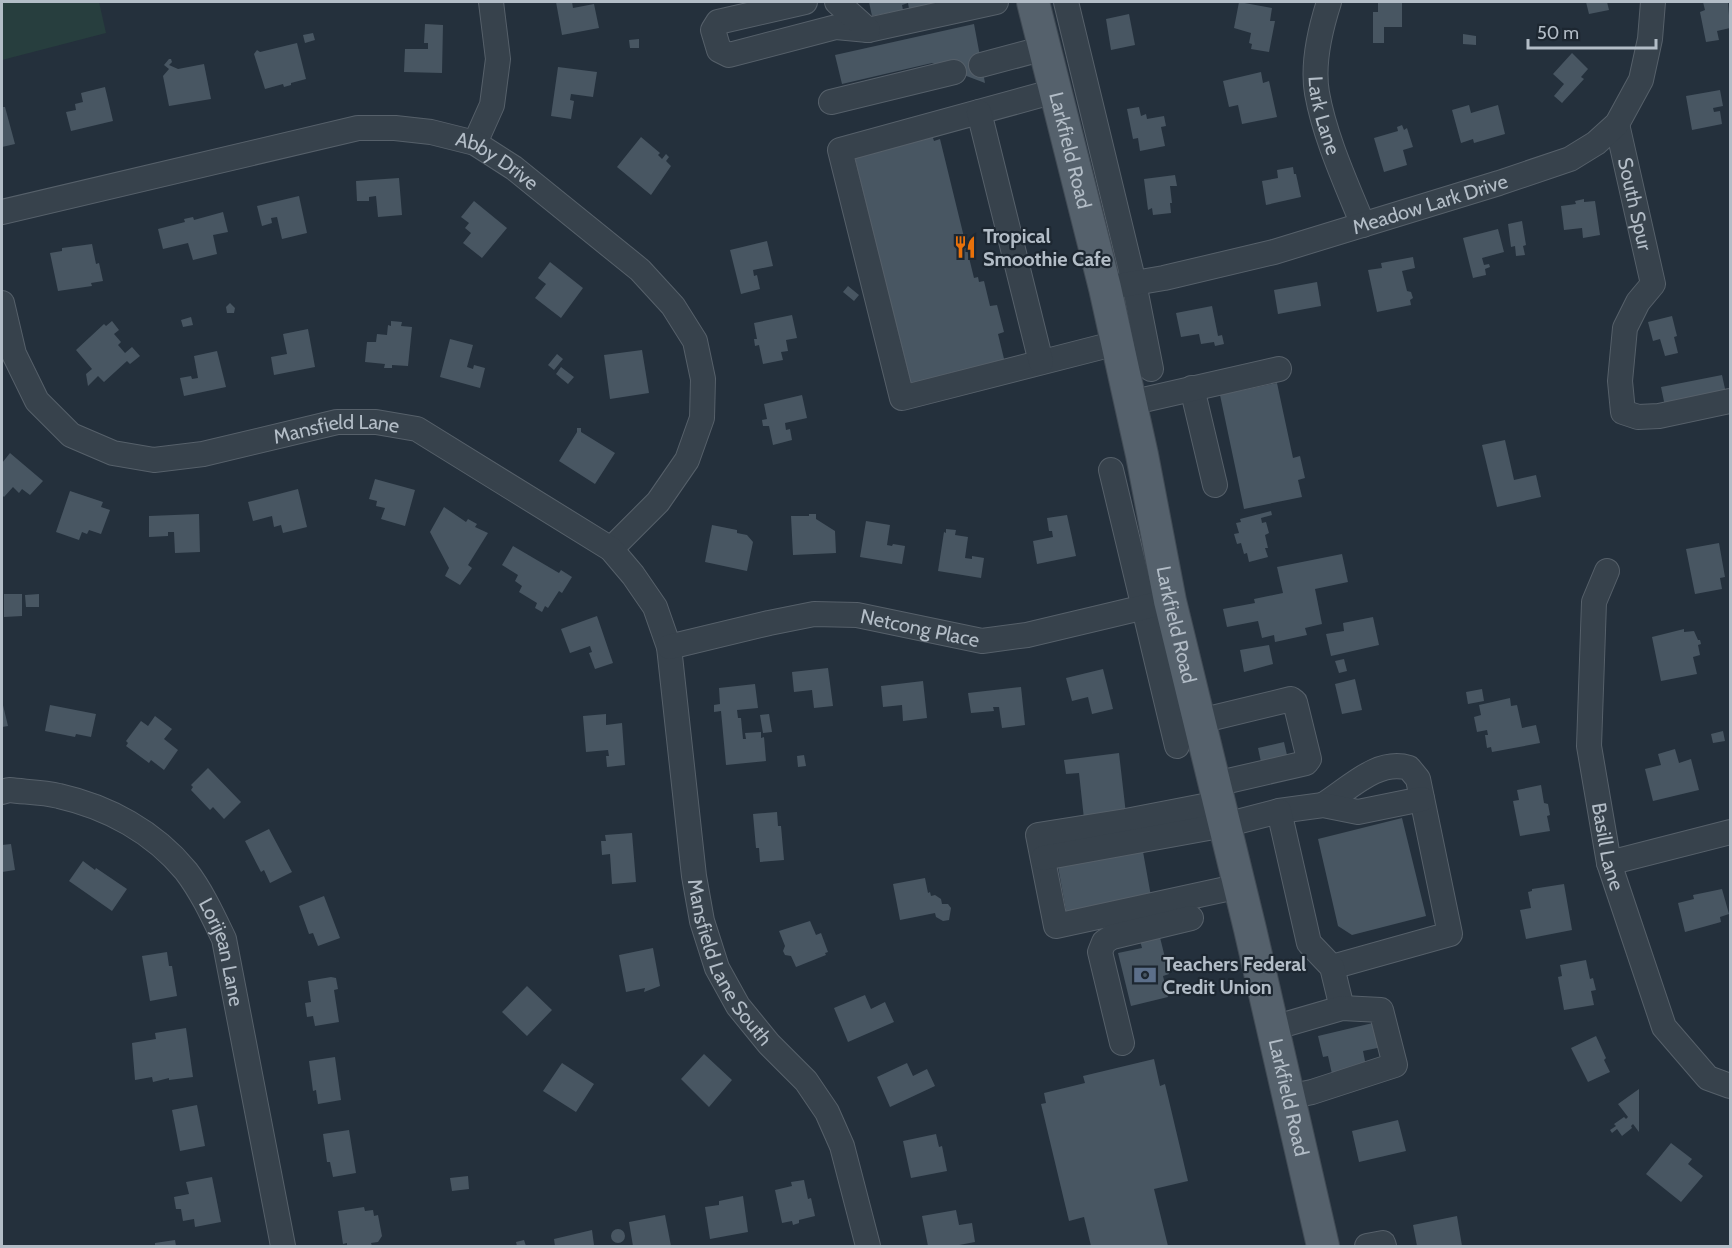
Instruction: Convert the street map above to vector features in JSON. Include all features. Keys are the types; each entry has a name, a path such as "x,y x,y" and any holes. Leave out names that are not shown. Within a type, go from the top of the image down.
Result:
{"main road":[{"name":"Larkfield Road","path":"1033,2 1055,91 1119,286 1117,343 1143,455 1157,604 1200,722 1323,1246"}],"street":[{"path":"475,143 492,105 498,59 491,2"},
{"path":"805,2 718,22 713,30 719,51 729,55 836,27 868,30 996,2"},
{"path":"837,2 868,30"},
{"path":"1066,2 1119,286 1151,369"},
{"name":"Lark Lane","path":"1329,2 1317,52 1317,92 1327,129 1363,225"},
{"name":"Meadow Lark Drive","path":"1119,286 1274,252 1570,159 1596,143 1617,124 1641,80 1650,39 1653,2"},
{"path":"981,65 1045,48"},
{"path":"831,102 954,72"},
{"path":"1055,91 840,150 902,398 1117,343"},
{"path":"979,112 1041,362"},
{"name":"South Spur","path":"1617,124 1653,284 1638,303 1625,328 1620,381 1623,412 1638,417 1659,416 1731,401"},
{"name":"Abby Drive","path":"2,212 358,129 431,132 475,143 514,168 640,270 673,306 696,341 703,379 702,418 687,460 658,502 611,549"},
{"name":"Mansfield Lane","path":"2,303 14,354 37,401 71,435 113,453 154,460 203,454 337,422 376,422 417,429 611,549 633,575 655,608 669,647"},
{"path":"1130,403 1192,387 1279,369"},
{"path":"1192,387 1215,485"},
{"path":"1111,470 1157,604 1177,746"},
{"name":"Basill Lane","path":"1607,571 1594,602 1589,746 1609,863 1664,1027 1708,1078 1731,1086"},
{"name":"Netcong Place","path":"669,647 814,614 857,615 982,641 1027,635 1157,604"},
{"name":"Mansfield Lane South","path":"669,647 694,876 702,921 717,968 738,1006 769,1044 806,1081 827,1112 842,1146 868,1246"},
{"path":"1200,722 1291,699 1295,702 1309,759 1306,763 1220,804 1038,835 1056,926 1240,886"},
{"path":"1323,805 1376,770 1390,766 1409,768 1418,779 1450,934 1332,967"},
{"name":"Lorijean Lane","path":"2,792 9,790 58,795 92,805 126,820 158,842 186,872 208,905 224,939 283,1246"},
{"path":"1220,804 1279,811 1323,805 1358,812 1422,799"},
{"path":"1279,811 1309,943 1332,967 1342,1008"},
{"path":"1609,863 1731,832"},
{"path":"1122,1043 1100,952 1104,942 1112,937 1191,918"},
{"path":"1273,1028 1342,1008 1381,1010 1395,1065 1312,1092 1288,1097"},
{"path":"1366,1246 1383,1243 1384,1246"}],"green space":[{"path":"2,2 99,2 106,33 2,60"}],"building":[{"path":"556,2 572,2 573,8 594,4 599,28 562,35"},
{"path":"869,2 964,2 910,14 908,3 902,5 903,10 872,16"},
{"path":"1239,2 1272,8 1270,21 1275,21 1269,52 1251,49 1252,44 1249,43 1251,33 1234,28"},
{"path":"1378,2 1402,2 1402,27 1384,27 1384,43 1373,43 1373,12 1378,12"},
{"path":"1586,2 1607,2 1609,10 1589,14"},
{"path":"1703,2 1728,2 1730,28 1717,31 1719,40 1706,42 1700,12 1705,10"},
{"path":"1129,14 1135,45 1111,50 1106,19"},
{"path":"425,24 443,25 442,73 404,72 405,49 428,49 428,43 424,43"},
{"path":"974,24 985,83 932,63 842,84 835,55"},
{"path":"313,33 315,40 305,43 303,35"},
{"path":"1463,34 1476,36 1476,45 1463,44"},
{"path":"639,39 639,48 630,48 629,40"},
{"path":"297,43 306,79 284,87 283,84 265,89 254,54 257,50 260,52"},
{"path":"1572,53 1588,69 1581,77 1584,79 1562,103 1554,96 1564,84 1553,74"},
{"path":"169,59 172,62 169,65 178,69 204,64 211,99 169,106 163,76 169,69 164,65"},
{"path":"558,67 597,72 593,97 571,94 570,100 574,101 571,119 551,116"},
{"path":"1261,72 1263,83 1269,81 1277,117 1242,124 1238,105 1229,107 1223,81"},
{"path":"105,87 113,121 71,131 66,112 76,110 75,104 83,102 81,93"},
{"path":"1720,90 1723,106 1713,108 1714,112 1720,111 1722,124 1692,130 1686,96"},
{"path":"1469,105 1471,113 1498,105 1505,134 1474,143 1473,139 1461,143 1452,110"},
{"path":"2,107 5,107 15,144 2,147"},
{"path":"1139,107 1141,116 1146,114 1147,119 1164,116 1166,126 1161,127 1165,146 1140,151 1138,138 1133,139 1127,109"},
{"path":"1402,125 1404,130 1407,128 1413,147 1403,150 1407,165 1384,172 1374,138 1398,131 1397,127"},
{"path":"932,135 934,141 940,139 974,278 978,277 979,282 984,281 990,306 997,305 1004,332 998,334 1005,363 910,386 854,154"},
{"path":"641,137 660,153 658,155 662,159 666,154 669,157 666,161 671,166 651,195 617,167"},
{"path":"1293,167 1301,197 1266,205 1262,181 1278,178 1277,170"},
{"path":"1175,175 1177,186 1170,186 1171,213 1153,215 1152,208 1148,210 1144,179"},
{"path":"399,178 402,215 378,217 376,196 369,197 369,201 357,201 356,181"},
{"path":"299,196 307,233 282,239 277,217 271,218 272,223 262,226 257,206"},
{"path":"1584,199 1584,202 1595,201 1600,235 1583,238 1582,228 1564,230 1561,206 1576,204 1575,201"},
{"path":"474,201 507,228 482,258 463,243 471,233 465,228 469,223 461,217"},
{"path":"223,212 228,232 213,235 217,254 193,260 188,243 163,249 158,229 185,222 184,219 193,217 194,220"},
{"path":"1522,221 1526,245 1523,246 1525,255 1516,256 1515,246 1511,247 1508,224"},
{"path":"1498,229 1504,252 1482,258 1484,265 1489,264 1490,267 1485,269 1486,275 1473,278 1463,238"},
{"path":"767,241 773,266 753,270 754,276 757,275 760,289 741,294 730,250"},
{"path":"92,244 96,264 99,263 103,281 91,283 92,286 58,291 50,253 62,251 62,248"},
{"path":"1413,257 1415,268 1402,271 1407,291 1411,292 1413,298 1410,300 1411,305 1377,312 1368,270 1382,268 1381,263"},
{"path":"550,262 583,288 561,318 535,298 546,284 538,278"},
{"path":"1317,282 1321,306 1278,314 1274,290"},
{"path":"848,286 859,295 854,301 843,292"},
{"path":"230,303 235,308 234,313 227,313 226,307"},
{"path":"1212,306 1218,336 1222,335 1224,344 1215,346 1214,342 1201,344 1199,334 1181,337 1176,313"},
{"path":"792,315 797,338 786,340 788,351 781,352 783,360 763,364 759,345 755,346 754,339 757,339 754,323"},
{"path":"1672,316 1678,353 1665,356 1660,339 1653,341 1648,322"},
{"path":"191,317 193,325 183,327 181,320"},
{"path":"112,321 119,330 114,334 121,342 118,345 125,353 132,347 140,356 130,364 127,361 104,382 98,376 88,386 86,374 92,369 76,350 104,324 106,326"},
{"path":"391,321 402,322 401,326 412,327 408,366 392,365 392,368 384,368 385,364 365,362 367,342 376,342 377,334 387,335"},
{"path":"308,329 315,367 274,375 271,357 287,354 283,334"},
{"path":"450,339 473,345 467,367 473,369 474,365 485,368 480,388 440,377"},
{"path":"642,350 649,393 610,399 604,355"},
{"path":"217,351 226,387 184,396 180,378 191,376 192,379 198,378 194,356"},
{"path":"557,354 563,359 554,370 548,365"},
{"path":"561,367 574,377 568,384 556,374"},
{"path":"1722,375 1727,398 1666,411 1661,387"},
{"path":"1277,383 1293,458 1300,456 1305,478 1298,480 1302,497 1244,509 1220,395"},
{"path":"802,395 807,418 785,423 786,430 790,429 792,440 773,445 769,426 763,426 762,420 767,419 764,404"},
{"path":"577,428 581,428 581,432 615,453 595,484 559,461 577,432"},
{"path":"1505,440 1514,480 1536,475 1541,497 1497,507 1482,445"},
{"path":"10,453 43,481 30,495 22,489 19,493 13,487 4,497 2,495 2,463"},
{"path":"375,479 415,490 405,526 381,519 385,508 376,506 377,501 369,499"},
{"path":"298,489 307,527 283,533 281,525 274,527 272,516 253,521 248,502"},
{"path":"70,491 103,502 101,507 110,510 101,534 89,530 87,534 82,532 79,540 56,532"},
{"path":"444,507 466,522 468,519 477,524 475,527 488,533 468,565 472,568 460,585 445,576 449,568 430,532"},
{"path":"1271,511 1272,515 1261,518 1262,523 1266,522 1269,533 1265,535 1268,557 1249,562 1241,543 1237,544 1234,534 1239,533 1236,523 1241,522 1240,519"},
{"path":"199,514 200,552 175,553 174,532 168,532 168,536 149,537 149,516"},
{"path":"809,514 816,514 816,519 835,531 836,553 793,555 791,516 809,516"},
{"path":"1067,515 1076,556 1037,564 1033,541 1053,537 1052,531 1049,531 1047,518"},
{"path":"866,521 890,525 887,545 905,546 902,564 860,557"},
{"path":"712,525 737,530 737,533 747,535 753,542 747,571 705,562"},
{"path":"946,529 956,530 955,535 968,537 965,558 972,559 972,556 984,558 981,578 938,571"},
{"path":"1719,543 1725,577 1720,578 1722,589 1695,594 1686,549"},
{"path":"513,546 559,573 561,570 572,577 562,593 559,591 548,608 545,606 542,612 535,608 537,603 519,592 522,586 515,581 518,575 502,565"},
{"path":"1342,554 1348,582 1315,589 1322,624 1305,628 1307,635 1275,642 1274,635 1262,638 1258,621 1227,627 1223,609 1255,603 1254,599 1283,593 1277,567"},
{"path":"4,594 22,594 22,616 4,617"},
{"path":"39,594 39,607 26,607 25,595"},
{"path":"597,616 613,663 595,669 589,653 592,652 590,646 570,653 561,629"},
{"path":"1373,617 1379,645 1331,656 1326,634 1344,631 1343,623"},
{"path":"1684,629 1684,632 1694,631 1700,640 1701,644 1698,645 1700,655 1693,657 1697,674 1661,681 1652,637"},
{"path":"1269,645 1273,664 1244,672 1240,650"},
{"path":"1344,659 1347,671 1339,673 1335,661"},
{"path":"828,668 833,706 814,708 812,690 794,692 792,672"},
{"path":"1103,669 1113,709 1092,714 1088,697 1072,701 1066,678"},
{"path":"1355,679 1362,710 1342,714 1335,684"},
{"path":"923,681 927,718 903,721 902,705 883,707 881,686"},
{"path":"755,684 758,708 737,710 738,718 741,718 743,739 746,739 745,733 761,732 761,738 764,737 766,761 726,765 721,711 714,712 714,705 720,704 719,688"},
{"path":"1021,687 1025,725 1002,728 999,707 993,707 994,711 971,713 968,693"},
{"path":"1482,689 1484,701 1468,704 1466,692"},
{"path":"1510,698 1511,706 1517,705 1522,728 1536,725 1540,743 1492,752 1491,747 1487,748 1485,735 1488,735 1487,730 1477,732 1474,717 1481,715 1479,705"},
{"path":"2,701 8,726 2,727"},
{"path":"50,705 96,714 91,737 76,734 75,737 45,731"},
{"path":"606,714 606,725 622,723 625,765 607,767 608,750 586,752 583,716"},
{"path":"769,714 772,732 763,733 760,715"},
{"path":"155,716 172,729 164,739 178,750 164,770 151,760 149,763 126,746 128,743 126,741 141,721 148,726"},
{"path":"1723,731 1725,741 1713,743 1711,734"},
{"path":"1284,742 1287,755 1261,762 1258,748"},
{"path":"1675,749 1679,763 1691,759 1699,790 1653,801 1645,769 1661,765 1658,754"},
{"path":"1119,753 1126,814 1084,819 1079,773 1066,774 1064,760"},
{"path":"804,755 806,766 798,767 797,756"},
{"path":"208,768 241,802 224,819 213,807 210,810 191,790 193,787 191,785"},
{"path":"1541,785 1544,803 1548,804 1550,815 1547,816 1550,831 1520,836 1513,801 1519,800 1517,790"},
{"path":"777,812 778,826 781,826 784,860 760,862 759,848 756,848 753,814"},
{"path":"1402,818 1426,916 1352,935 1338,926 1318,839"},
{"path":"269,829 292,872 270,883 264,870 261,872 245,841"},
{"path":"632,833 636,882 612,884 610,854 602,855 601,841 606,841 605,835"},
{"path":"11,844 15,870 2,872 2,845"},
{"path":"1142,846 1152,902 1067,916 1057,861"},
{"path":"83,861 127,889 112,911 69,881"},
{"path":"925,878 928,893 930,892 931,896 935,895 941,899 942,904 948,904 951,908 949,920 943,921 936,917 935,913 900,920 893,884"},
{"path":"1564,884 1572,930 1526,939 1520,910 1531,908 1528,892 1532,889"},
{"path":"1722,889 1729,914 1720,917 1721,922 1685,932 1678,903 1694,899 1693,895"},
{"path":"324,896 340,938 318,946 313,933 309,934 299,906"},
{"path":"810,921 816,935 821,933 828,952 825,953 826,955 796,967 791,956 785,955 783,951 785,946 779,931"},
{"name":"Teachers Federal Credit Union","path":"1156,921 1169,974 1163,976 1168,997 1131,1006 1118,953 1142,948 1136,925"},
{"path":"653,948 660,986 644,992 645,988 626,992 619,955"},
{"path":"167,952 177,996 150,1001 142,956"},
{"path":"1586,960 1590,979 1593,978 1596,990 1591,991 1594,1005 1564,1010 1558,977 1562,976 1560,965"},
{"path":"336,978 338,989 334,990 339,1022 315,1026 313,1016 307,1017 305,1003 311,1002 308,981"},
{"path":"527,986 552,1010 527,1036 502,1012"},
{"path":"865,995 871,1009 885,1002 894,1022 848,1042 834,1008"},
{"path":"1377,1022 1382,1047 1363,1051 1366,1066 1332,1074 1328,1056 1323,1057 1318,1036"},
{"path":"186,1028 193,1077 169,1080 169,1078 153,1082 152,1077 135,1080 132,1043 156,1039 155,1033"},
{"path":"1596,1036 1610,1072 1588,1082 1571,1048"},
{"path":"704,1054 732,1080 709,1107 681,1079"},
{"path":"335,1057 341,1100 318,1104 316,1090 313,1091 309,1061"},
{"path":"1154,1059 1160,1086 1165,1084 1188,1181 1154,1189 1168,1246 1091,1246 1084,1217 1069,1221 1041,1104 1046,1103 1044,1093 1085,1083 1083,1076"},
{"path":"562,1063 594,1084 576,1112 543,1091"},
{"path":"907,1063 913,1076 927,1069 935,1086 890,1107 877,1077"},
{"path":"1639,1089 1639,1132 1633,1124 1632,1128 1622,1136 1617,1129 1612,1133 1610,1130 1616,1126 1614,1124 1628,1117 1618,1104"},
{"path":"197,1105 205,1146 180,1151 172,1110"},
{"path":"1398,1120 1406,1151 1359,1162 1352,1131"},
{"path":"349,1130 356,1173 333,1177 330,1162 327,1162 323,1134"},
{"path":"936,1134 939,1147 942,1146 947,1171 911,1178 903,1141"},
{"path":"1671,1143 1692,1159 1688,1164 1703,1176 1681,1202 1646,1174"},
{"path":"468,1176 469,1189 452,1191 450,1178"},
{"path":"212,1177 221,1222 195,1227 194,1219 183,1221 181,1209 176,1209 174,1197 189,1194 186,1182"},
{"path":"804,1180 815,1216 799,1220 799,1223 793,1225 792,1221 782,1223 775,1190 792,1186 791,1182"},
{"path":"743,1196 748,1232 710,1239 705,1207 719,1205 719,1201"},
{"path":"364,1207 365,1211 373,1210 374,1216 378,1215 382,1236 378,1242 371,1243 372,1246 343,1244 338,1211"},
{"path":"956,1210 959,1225 972,1223 975,1242 954,1246 928,1246 922,1216"},
{"path":"665,1215 671,1246 633,1246 629,1222"},
{"path":"1457,1216 1462,1246 1417,1246 1413,1225"},
{"path":"618,1229 623,1231 625,1236 623,1241 618,1243 613,1241 611,1236 613,1231"},
{"path":"592,1230 594,1245 592,1246 555,1246 554,1239"},
{"path":"175,1240 176,1246 155,1246 155,1243"},
{"path":"524,1240 526,1246 517,1246 516,1242"}],"place":[{"name":"Tropical Smoothie Cafe","path":"965,247"},
{"name":"Teachers Federal Credit Union","path":"1145,975"}]}
